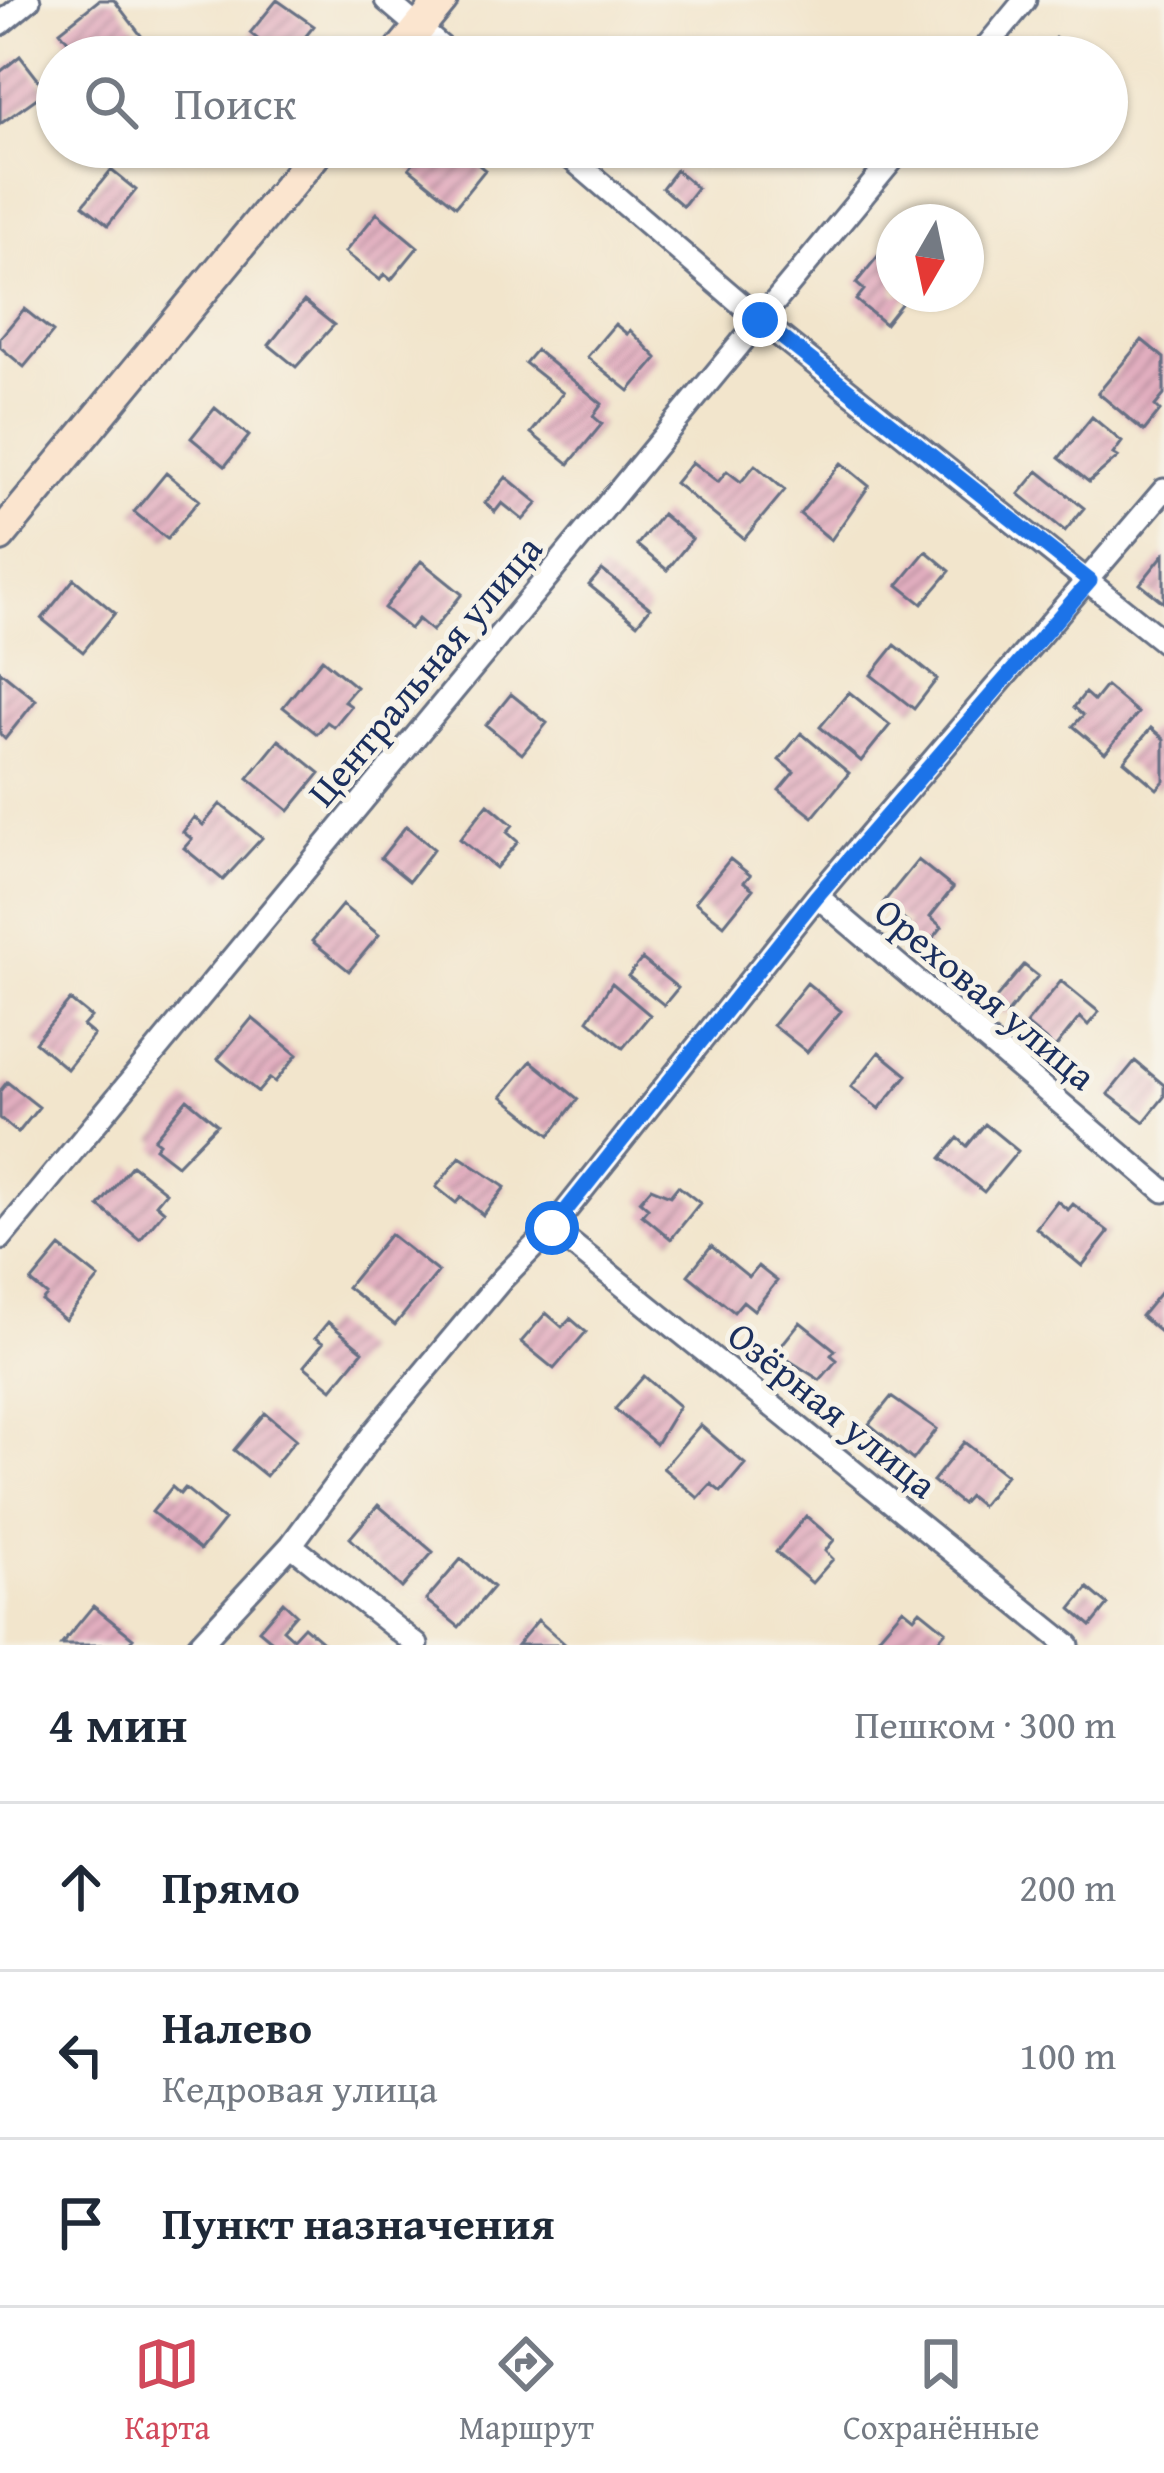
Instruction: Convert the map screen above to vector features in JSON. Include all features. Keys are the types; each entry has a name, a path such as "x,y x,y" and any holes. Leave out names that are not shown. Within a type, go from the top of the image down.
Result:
{"street":[{"path":"0,24 29,0"},
{"path":"386,0 428,36"},
{"path":"412,36 442,0"},
{"path":"994,36 1024,0"},
{"path":"0,536 304,168"},
{"path":"583,168 760,320 1164,642"},
{"name":"Центральная улица","path":"0,1239 886,168"},
{"path":"199,1645 291,1545 375,1430 502,1279 552,1228 817,896 1164,490"},
{"name":"Ореховая улица","path":"817,896 1164,1191"},
{"name":"Озёрная улица","path":"552,1228 1068,1645"},
{"path":"291,1545 417,1645"}],"building":[{"path":"99,0 114,0 141,36 64,36 60,31"},
{"path":"277,0 314,26 306,36 250,33"},
{"path":"20,56 36,77 36,99 0,124 0,72"},
{"path":"409,168 483,168 456,206"},
{"path":"111,170 136,190 108,225 83,205"},
{"path":"676,170 697,188 683,206 662,188"},
{"path":"377,213 418,247 391,280 384,274 380,280 345,252"},
{"path":"876,258 876,312 895,312 885,324 856,300 864,290 856,283"},
{"path":"304,301 334,325 296,367 269,345"},
{"path":"24,309 53,332 24,367 0,347 0,338"},
{"path":"615,324 627,334 630,330 657,358 629,391 587,357"},
{"path":"1142,340 1164,358 1164,395 1155,406 1160,411 1144,431 1098,393"},
{"path":"536,350 602,404 593,416 602,424 569,464 531,433 563,393 525,363"},
{"path":"215,408 249,436 225,466 191,438"},
{"path":"1092,417 1122,442 1113,454 1118,457 1089,482 1059,458"},
{"path":"692,462 718,482 727,471 741,482 755,465 785,490 744,539 675,483"},
{"path":"841,463 869,486 831,540 800,514"},
{"path":"1038,471 1084,508 1065,531 1019,494"},
{"path":"166,473 199,500 167,539 134,512"},
{"path":"506,477 538,503 523,520 502,503 495,512 485,503"},
{"path":"662,514 692,539 667,570 637,545"},
{"path":"926,551 950,571 922,604 898,585"},
{"path":"1164,554 1164,603 1140,584"},
{"path":"421,561 462,594 432,631 418,619 410,629 384,608"},
{"path":"602,570 650,608 637,624 589,585"},
{"path":"74,579 115,613 83,652 42,619"},
{"path":"895,645 937,679 914,709 871,675"},
{"path":"322,659 356,687 344,701 351,706 334,727 327,722 317,734 283,707"},
{"path":"0,671 36,700 5,739 0,734"},
{"path":"1106,686 1138,713 1105,753 1073,726 1083,715 1074,707 1085,693 1094,701"},
{"path":"849,692 890,725 861,761 820,727"},
{"path":"511,694 547,723 522,754 486,725"},
{"path":"1151,728 1164,739 1164,781 1157,789 1124,761"},
{"path":"801,733 849,773 813,817 779,790 794,772 779,760"},
{"path":"279,740 320,773 289,811 248,778"},
{"path":"220,804 262,838 223,880 184,848 192,839 183,832 194,817 203,825"},
{"path":"488,804 513,825 507,832 518,842 496,868 460,839"},
{"path":"406,826 434,849 409,881 381,858"},
{"path":"730,859 750,875 744,882 753,889 724,925 695,902"},
{"path":"918,860 953,888 930,917 942,927 924,950 902,932 909,924 883,903"},
{"path":"342,905 379,935 349,971 312,941"},
{"path":"642,959 678,988 664,1005 628,976"},
{"path":"1024,965 1038,976 1006,1015 992,1003"},
{"path":"1061,981 1099,1012 1088,1025 1080,1017 1055,1048 1026,1024"},
{"path":"612,983 650,1015 623,1048 588,1020"},
{"path":"807,983 841,1011 807,1052 773,1025"},
{"path":"70,1000 91,1017 83,1026 94,1035 67,1069 35,1042"},
{"path":"252,1018 297,1055 275,1082 270,1078 258,1092 218,1059"},
{"path":"879,1052 907,1075 879,1109 851,1087"},
{"path":"531,1061 578,1099 550,1135 502,1096"},
{"path":"1135,1061 1164,1085 1164,1097 1144,1122 1108,1094"},
{"path":"7,1082 39,1107 18,1133 0,1118 0,1091"},
{"path":"187,1099 217,1124 177,1165 155,1148 159,1143 154,1139"},
{"path":"985,1124 1018,1151 984,1192 941,1158 958,1138 967,1146"},
{"path":"460,1157 505,1187 483,1215 461,1197 456,1203 436,1187"},
{"path":"132,1165 166,1192 156,1204 164,1211 140,1240 99,1206"},
{"path":"678,1186 700,1203 671,1239 642,1215 648,1208 640,1201 651,1188 670,1196"},
{"path":"1057,1201 1068,1210 1073,1204 1109,1232 1082,1266 1036,1228"},
{"path":"390,1234 438,1272 395,1325 347,1287"},
{"path":"711,1246 749,1277 758,1266 777,1281 754,1310 743,1301 734,1312 688,1275"},
{"path":"60,1247 99,1278 65,1320 42,1301 47,1295 31,1282"},
{"path":"1164,1288 1164,1335 1141,1316"},
{"path":"546,1313 562,1327 570,1318 586,1332 554,1369 521,1342"},
{"path":"328,1322 363,1351 332,1389 304,1366 323,1343 315,1338"},
{"path":"800,1322 835,1350 831,1355 837,1360 820,1380 776,1352"},
{"path":"644,1376 679,1406 656,1444 615,1409"},
{"path":"891,1397 937,1429 913,1460 869,1424"},
{"path":"265,1413 296,1439 266,1476 234,1450"},
{"path":"700,1425 745,1464 721,1492 711,1484 698,1498 663,1468"},
{"path":"964,1442 1006,1475 981,1506 969,1496 962,1504 933,1481"},
{"path":"172,1487 180,1494 185,1488 224,1520 200,1550 152,1512"},
{"path":"378,1505 433,1552 402,1588 350,1538"},
{"path":"806,1516 834,1540 825,1551 833,1559 812,1583 776,1552"},
{"path":"461,1559 493,1587 459,1627 426,1600"},
{"path":"1088,1588 1108,1605 1091,1626 1071,1609"},
{"path":"283,1602 296,1614 283,1629 293,1638 304,1626 326,1645 277,1645 259,1630"},
{"path":"93,1606 133,1638 127,1645 61,1645"},
{"path":"903,1608 914,1617 920,1610 946,1631 934,1645 889,1645 879,1636"},
{"path":"538,1620 566,1645 517,1645"}],"route":[{"path":"552,1228 817,896 1090,581 760,320"}]}
